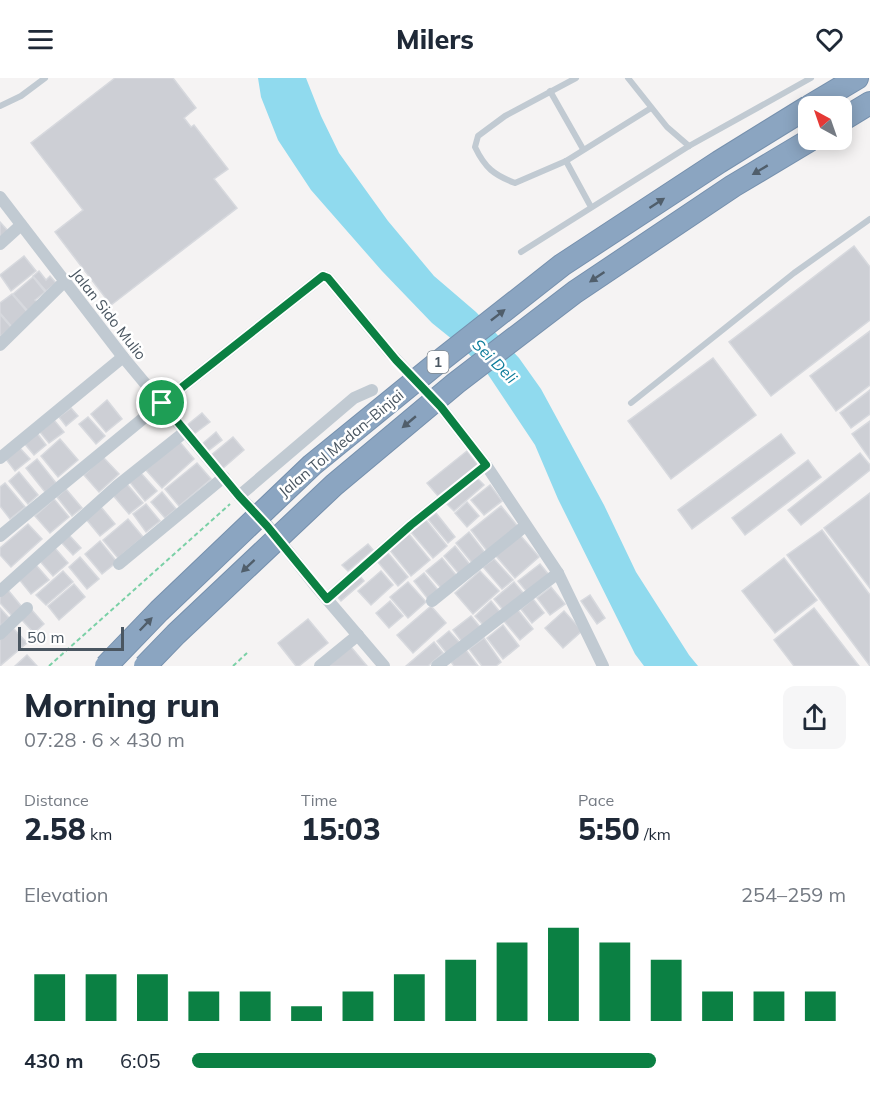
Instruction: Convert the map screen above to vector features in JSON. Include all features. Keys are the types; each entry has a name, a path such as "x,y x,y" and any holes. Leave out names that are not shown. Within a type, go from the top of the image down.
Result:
{"highway":[{"name":"Jalan Tol Medan–Binjai","path":"827,96 857,78"},
{"path":"852,114 870,103"},
{"name":"Jalan Tol Medan–Binjai","path":"106,666 159,611 312,465 436,364 562,265 719,162 798,114"},
{"name":"Jalan Tol Medan–Binjai","path":"146,666 176,634 334,485 456,383 575,292 733,186 798,147"}],"street":[{"name":"Jalan Sido Mulio","path":"0,197 123,357 384,666"},
{"path":"0,244 21,225"},
{"path":"0,536 162,403 323,276 328,278 396,360 441,407 486,465 558,573 603,666"},
{"path":"0,345 64,282"},
{"path":"0,458 123,357"},
{"path":"239,496 354,398 372,390"},
{"path":"0,591 117,486 186,432"},
{"path":"327,599 411,525 486,465"},
{"path":"119,564 224,477"},
{"path":"432,601 525,526"},
{"path":"437,666 558,573"},
{"path":"0,634 27,608"},
{"path":"320,666 358,635"}],"lane":[{"path":"0,106 21,96 45,78"},
{"path":"576,78 505,116 478,136 475,147 482,162 497,177 515,183 566,161 651,108"},
{"path":"628,78 667,127 689,146"},
{"path":"521,252 689,146 811,78"},
{"path":"550,91 583,149"},
{"path":"566,161 591,207"},
{"path":"631,404 794,273 870,219"}],"path":[{"path":"49,666 239,496"},
{"path":"233,666 248,654"}],"water":[{"name":"Sei Deli","path":"258,78 306,78 339,153 388,221 434,276 476,312 519,358 541,389 604,505 636,572 698,666 644,666 635,654 558,499 535,445 487,373 463,348 432,323 382,271 311,190 278,140 261,97"}],"building":[{"path":"115,78 173,78 196,108 184,118 191,127 194,125 228,169 214,179 237,208 111,305 55,232 83,210 31,143"},
{"path":"0,222 9,232 0,239"},
{"path":"854,246 870,267 870,320 771,396 729,342"},
{"path":"24,256 36,271 11,291 0,275"},
{"path":"39,271 46,280 50,276 56,283 46,291 33,276"},
{"path":"33,277 45,292 35,300 38,303 28,311 13,294"},
{"path":"12,294 29,314 13,328 0,313 0,303"},
{"path":"0,314 11,327 0,337"},
{"path":"870,331 870,385 836,411 810,376"},
{"path":"713,358 756,415 671,479 628,421"},
{"path":"870,390 870,414 851,428 840,413"},
{"path":"107,400 122,419 106,432 91,414"},
{"path":"71,408 78,416 66,426 59,417"},
{"path":"202,413 210,422 194,434 187,425"},
{"path":"88,417 105,436 96,444 79,424"},
{"path":"54,420 64,432 49,443 40,432"},
{"path":"870,421 870,459 852,434"},
{"path":"216,432 222,440 208,451 202,444"},
{"path":"37,433 46,445 34,455 24,443"},
{"path":"781,434 795,453 692,529 678,510"},
{"path":"233,437 244,450 222,469 210,456"},
{"path":"60,439 78,460 58,477 41,456"},
{"path":"179,441 194,459 162,488 146,470"},
{"path":"19,447 30,459 15,471 5,458"},
{"path":"467,451 478,465 438,496 427,483"},
{"path":"860,453 870,465 870,470 801,525 788,510"},
{"path":"103,457 119,474 99,492 84,475"},
{"path":"37,459 56,483 45,492 26,468"},
{"path":"808,460 821,477 745,535 732,518"},
{"path":"197,463 211,479 179,506 165,489"},
{"path":"19,472 38,495 28,504 9,481"},
{"path":"140,472 157,491 145,501 129,481"},
{"path":"477,478 484,485 454,511 447,504"},
{"path":"5,483 25,507 10,519 0,506 0,487"},
{"path":"126,483 143,503 129,514 112,494"},
{"path":"490,485 502,501 484,515 471,500"},
{"path":"66,489 82,508 72,516 57,497"},
{"path":"162,492 176,509 165,518 151,502"},
{"path":"870,493 870,588 824,528"},
{"path":"54,499 69,517 50,533 35,516"},
{"path":"467,502 479,516 467,527 455,513"},
{"path":"146,504 160,521 146,532 133,514"},
{"path":"501,506 519,528 488,552 471,530"},
{"path":"101,507 115,524 100,536 86,519"},
{"path":"436,513 455,537 448,543 428,519"},
{"path":"128,519 143,537 118,558 103,540"},
{"path":"426,520 447,546 433,558 411,532"},
{"path":"28,524 42,539 11,567 0,555 0,548"},
{"path":"822,530 870,595 870,666 787,555"},
{"path":"469,532 486,554 473,564 456,543"},
{"path":"408,533 430,560 411,576 389,549"},
{"path":"69,535 81,548 73,555 61,542"},
{"path":"520,535 539,557 515,578 496,556"},
{"path":"100,541 117,562 102,574 85,554"},
{"path":"368,544 373,550 348,571 342,565"},
{"path":"455,546 471,566 460,575 444,556"},
{"path":"54,547 68,563 53,576 39,560"},
{"path":"388,553 408,577 398,586 378,562"},
{"path":"80,557 99,579 87,589 69,567"},
{"path":"442,558 456,575 441,588 426,571"},
{"path":"784,558 817,600 775,633 742,591"},
{"path":"494,559 513,580 502,589 483,567"},
{"path":"540,564 549,575 527,592 518,581"},
{"path":"36,565 49,580 31,594 18,578"},
{"path":"63,571 73,582 46,605 36,595"},
{"path":"381,571 393,585 371,605 358,591"},
{"path":"480,571 499,591 473,614 455,593"},
{"path":"424,573 438,590 428,599 414,581"},
{"path":"359,575 364,581 341,601 336,595"},
{"path":"408,582 426,602 408,618 390,597"},
{"path":"514,582 524,594 504,611 494,599"},
{"path":"74,584 85,597 59,620 48,606"},
{"path":"551,587 565,604 550,615 537,598"},
{"path":"8,590 22,607 12,616 0,603 0,596"},
{"path":"590,595 605,618 597,624 581,601"},
{"path":"533,599 544,613 532,623 521,609"},
{"path":"390,601 403,616 389,628 376,613"},
{"path":"491,601 500,612 484,626 475,616"},
{"path":"431,606 446,623 413,653 397,635"},
{"path":"0,608 9,618 0,626"},
{"path":"814,608 859,666 794,666 774,640"},
{"path":"31,609 44,624 34,633 21,619"},
{"path":"518,610 533,629 520,640 504,621"},
{"path":"564,611 582,631 563,648 545,628"},
{"path":"471,616 480,627 462,642 453,630"},
{"path":"308,619 328,643 296,666 278,643"},
{"path":"503,625 519,646 503,659 487,638"},
{"path":"13,628 27,643 0,666 0,640"},
{"path":"449,631 461,644 448,655 437,641"},
{"path":"484,638 501,662 496,666 482,666 469,649"},
{"path":"434,642 443,653 428,666 406,666"},
{"path":"351,647 367,666 328,666"},
{"path":"466,650 478,666 454,666 451,662"},
{"path":"27,655 37,666 15,666"}],"route":[{"path":"323,276 328,278 396,360 441,407 486,465 411,525 327,599 162,403 323,276"}]}
